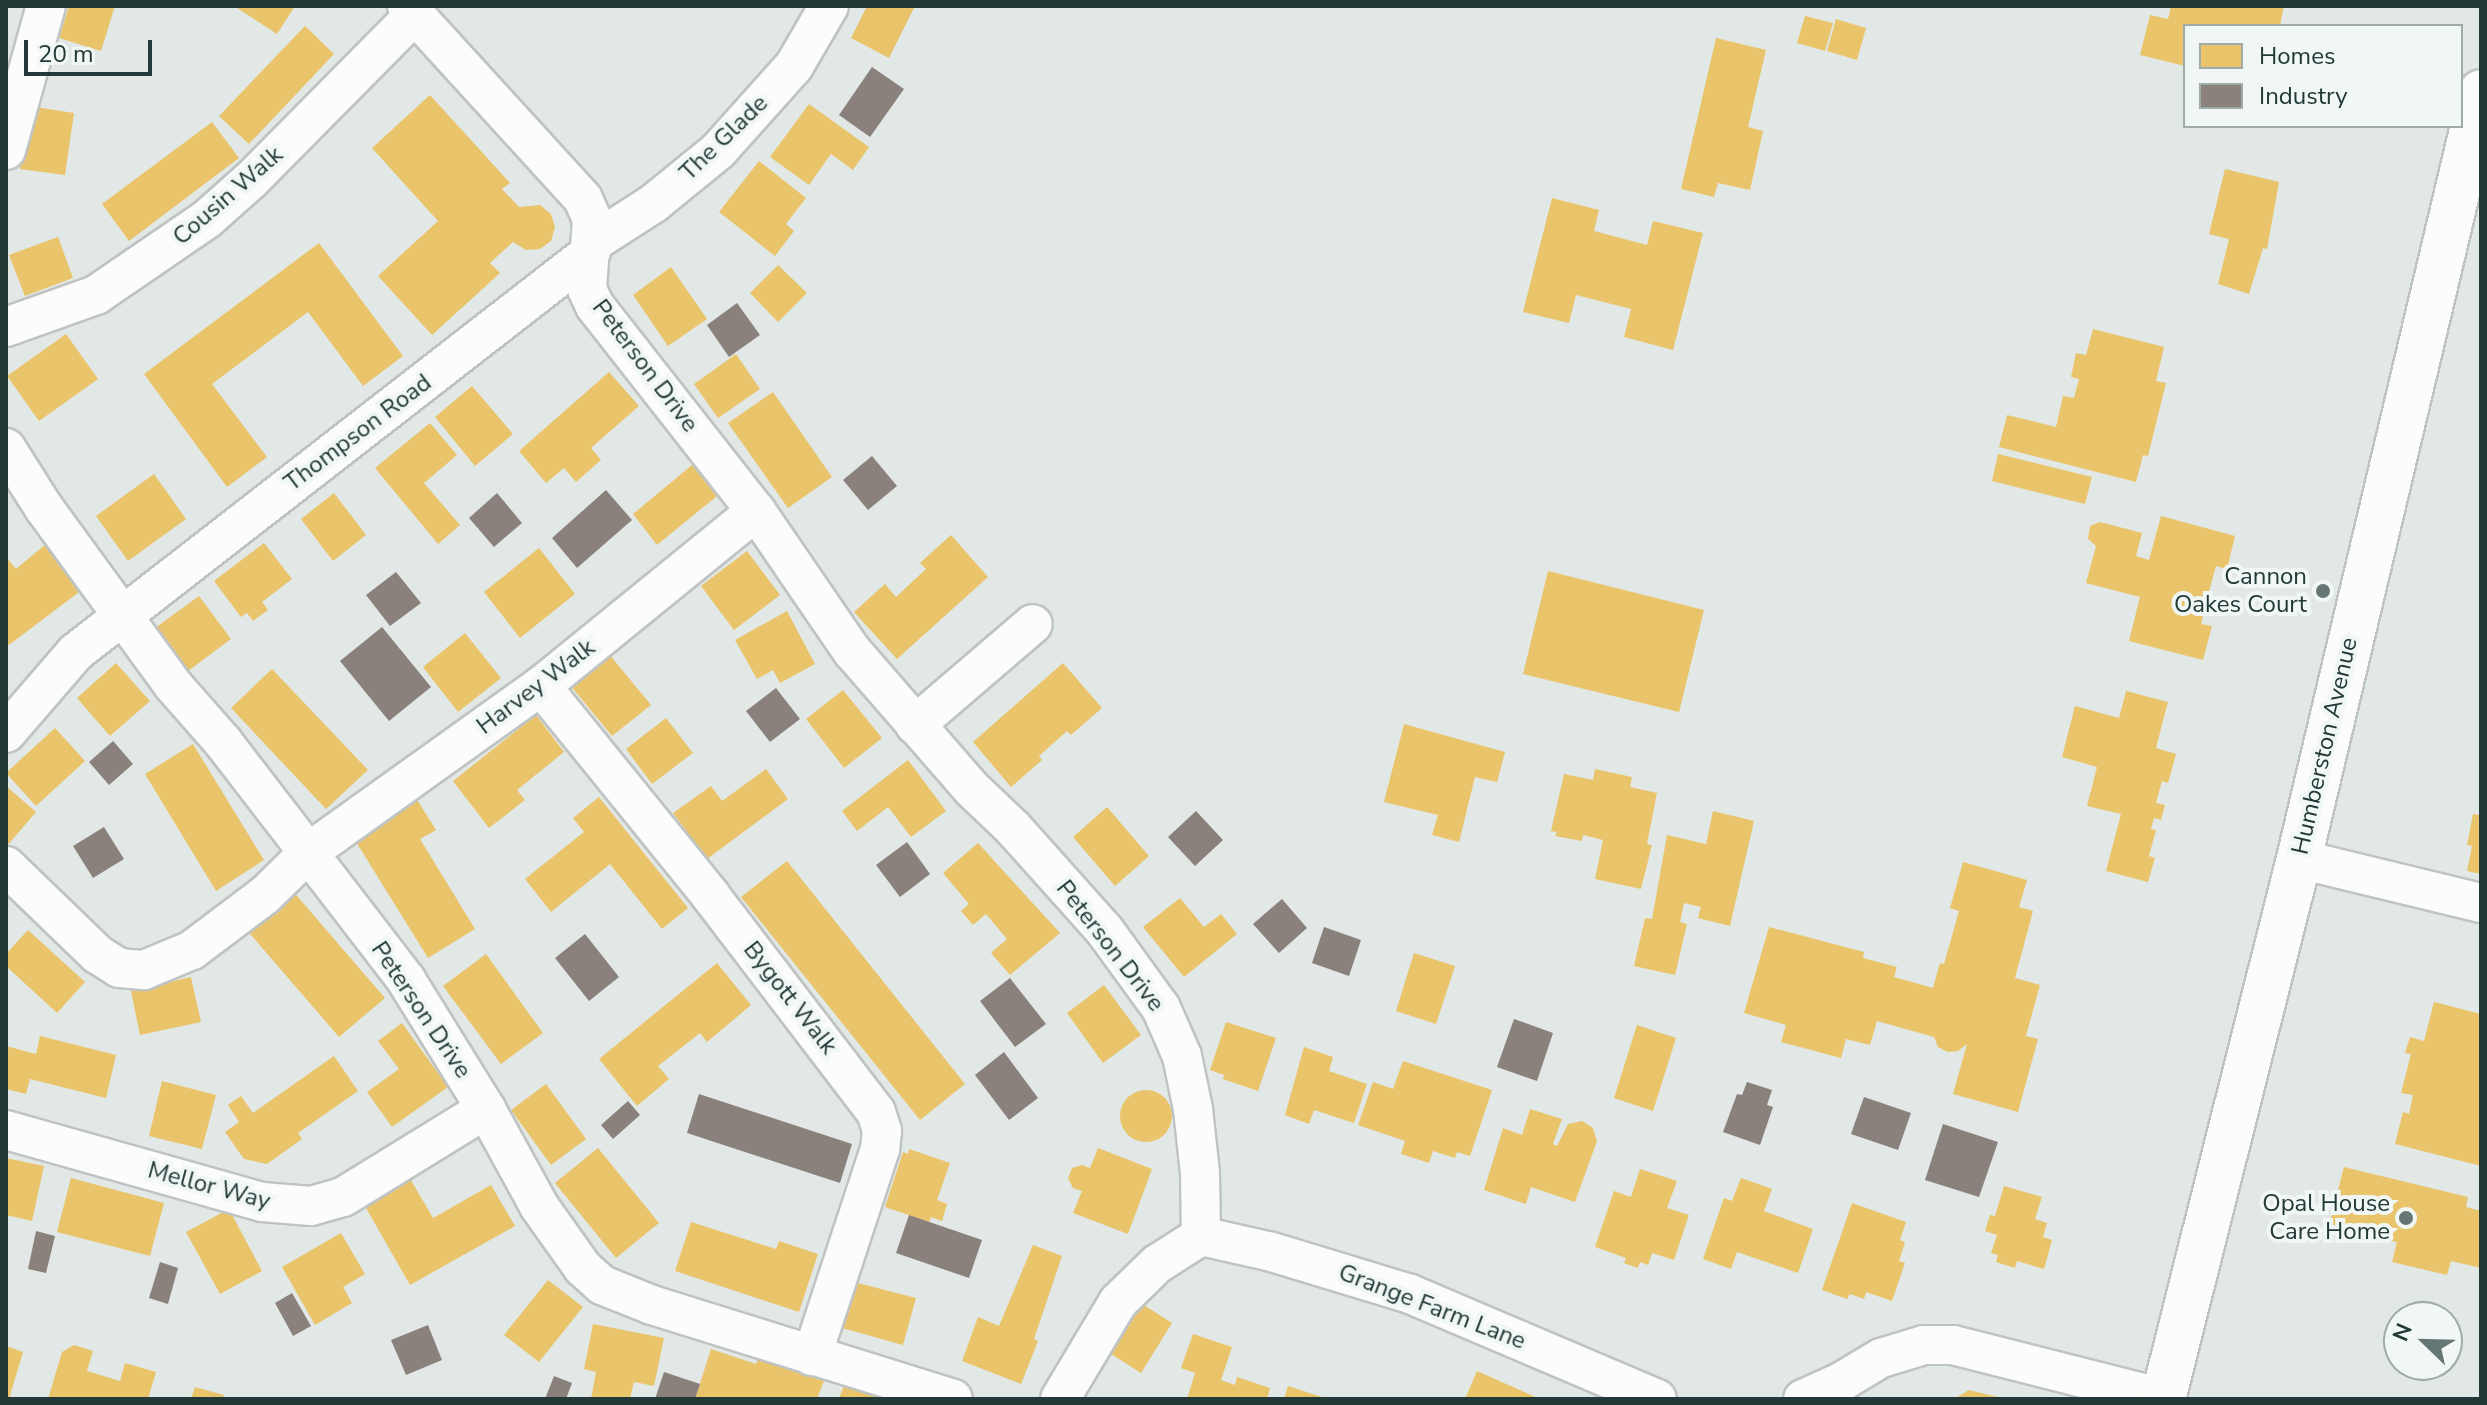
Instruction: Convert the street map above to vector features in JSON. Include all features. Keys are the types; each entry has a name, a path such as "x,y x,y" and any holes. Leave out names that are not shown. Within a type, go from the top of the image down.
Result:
{"main road":[{"name":"Humberston Avenue","path":"2163,1398 2299,859 2481,92"}],"street":[{"path":"6,150 46,6"},
{"name":"The Glade","path":"591,248 654,203 718,151 794,66 829,6"},
{"name":"Peterson Drive","path":"411,10 583,199 592,219 587,289 595,306 756,511 852,651 915,725 1105,931 1161,1008 1182,1056 1193,1109 1200,1173 1201,1236"},
{"name":"Cousin Walk","path":"6,327 96,295 207,219 262,170 411,10"},
{"name":"Thompson Road","path":"124,613 591,248"},
{"name":"Peterson Drive","path":"6,448 44,508 124,613 173,685 223,742 406,980 486,1109 539,1206 583,1268 602,1285 812,1356 953,1399"},
{"name":"Harvey Walk","path":"6,866 97,954 119,968 144,970 192,950 219,933 309,852 541,686 756,511"},
{"path":"6,733 76,652 124,613"},
{"path":"915,725 1033,624"},
{"name":"Bygott Walk","path":"541,686 710,895 876,1112 882,1131 880,1149 812,1356"},
{"path":"2299,859 2481,903"},
{"name":"Mellor Way","path":"6,1130 262,1202 311,1206 343,1197 486,1109"},
{"path":"1060,1399 1118,1302 1157,1264 1201,1236"},
{"name":"Grange Farm Lane","path":"1201,1236 1272,1252 1410,1294 1657,1399"},
{"path":"1803,1399 1841,1382 1881,1358 1924,1345 1953,1345 2163,1398"}],"building: Homes":[{"path":"69,6 115,6 101,51 59,38"},
{"path":"234,6 295,6 277,34"},
{"path":"867,6 915,6 889,58 851,38"},
{"path":"2171,6 2284,6 2280,24 2183,24 2183,66 2140,55 2150,15 2168,19"},
{"path":"1805,16 1833,23 1825,51 1797,43"},
{"path":"1836,19 1866,28 1857,60 1827,51"},
{"path":"305,26 334,54 249,144 219,116"},
{"path":"1716,38 1766,50 1748,127 1763,131 1750,190 1718,183 1714,197 1681,189"},
{"path":"430,95 510,183 502,189 519,207 540,205 551,214 555,227 551,241 540,249 526,250 513,242 490,263 500,273 432,335 378,276 438,221 372,148"},
{"path":"809,104 869,147 853,170 831,154 809,185 770,157"},
{"path":"29,106 74,113 65,175 20,169"},
{"path":"212,122 239,158 129,241 102,204"},
{"path":"759,161 806,198 786,224 794,231 775,256 719,212"},
{"path":"2225,169 2279,182 2267,249 2263,248 2249,294 2218,284 2229,239 2209,234"},
{"path":"1552,198 1599,210 1594,231 1647,245 1653,221 1703,233 1673,350 1624,337 1631,309 1576,295 1569,323 1523,312"},
{"path":"58,237 73,278 25,296 9,255"},
{"path":"319,243 403,356 363,386 308,312 212,384 267,457 227,487 144,374"},
{"path":"778,265 807,293 778,322 750,293"},
{"path":"671,267 707,319 668,346 633,295"},
{"path":"2093,329 2164,347 2156,381 2166,383 2148,456 2143,455 2136,482 1999,447 2007,415 2056,427 2063,396 2074,398 2079,379 2071,377 2076,353 2086,355"},
{"path":"66,334 98,379 39,421 7,376"},
{"path":"736,354 760,389 718,418 694,384"},
{"path":"609,372 639,406 591,448 601,460 576,482 564,468 546,483 519,451"},
{"path":"472,386 513,434 475,466 435,417"},
{"path":"773,392 832,477 788,508 728,423"},
{"path":"430,423 457,455 424,483 460,525 438,544 375,468"},
{"path":"1998,454 2092,477 2085,504 1992,481"},
{"path":"692,465 717,496 657,545 633,514"},
{"path":"154,474 186,519 128,561 96,516"},
{"path":"334,493 366,535 333,561 301,519"},
{"path":"2161,516 2235,536 2227,569 2216,566 2208,595 2201,624 2212,626 2203,660 2129,641 2140,597 2086,583 2096,546 2088,539 2090,526 2100,522 2142,533 2136,556 2149,560"},
{"path":"951,535 988,577 897,659 854,612 885,584 896,597 926,569 920,563"},
{"path":"264,543 292,579 262,602 268,610 253,621 247,613 241,617 214,581"},
{"path":"46,544 83,589 9,645 6,641 6,557 16,569"},
{"path":"539,548 575,594 520,638 484,592"},
{"path":"747,551 780,595 734,630 701,586"},
{"path":"1548,571 1704,610 1679,712 1523,674"},
{"path":"199,596 231,639 188,671 155,628"},
{"path":"787,611 815,664 780,683 773,670 757,679 735,640"},
{"path":"465,633 501,678 458,712 423,667"},
{"path":"609,654 651,705 612,736 570,685"},
{"path":"116,663 150,701 110,736 77,698"},
{"path":"1063,663 1102,708 1071,735 1067,731 1039,756 1042,760 1011,787 973,742"},
{"path":"272,669 368,770 326,809 231,708"},
{"path":"843,690 882,738 844,768 806,719"},
{"path":"2126,691 2168,702 2156,748 2176,754 2168,783 2162,781 2156,803 2165,805 2161,820 2154,818 2151,829 2156,830 2149,856 2155,858 2148,882 2106,871 2121,814 2087,806 2097,767 2062,757 2075,706 2119,718"},
{"path":"536,715 564,752 517,790 525,800 489,828 453,781"},
{"path":"666,718 693,753 652,784 626,749"},
{"path":"1404,724 1505,752 1497,782 1475,777 1459,842 1432,835 1438,815 1384,802"},
{"path":"55,728 85,761 36,806 6,773"},
{"path":"193,744 264,860 216,891 145,774"},
{"path":"908,760 946,811 911,837 888,807 857,831 842,811"},
{"path":"766,769 788,799 707,859 673,813 711,786 722,801"},
{"path":"1595,769 1632,777 1630,787 1657,793 1647,844 1652,845 1641,889 1595,879 1603,840 1583,835 1582,841 1555,836 1557,832 1551,831 1564,774 1593,780"},
{"path":"6,786 36,812 6,847"},
{"path":"599,797 688,908 662,929 610,864 551,912 525,879 584,832 573,818"},
{"path":"416,798 436,830 420,839 475,929 428,958 353,837"},
{"path":"1107,807 1149,856 1115,886 1073,837"},
{"path":"1713,811 1754,821 1730,926 1698,918 1701,907 1684,903 1680,922 1687,924 1675,975 1634,966 1645,918 1652,919 1667,835 1706,844"},
{"path":"2473,814 2481,815 2481,874 2467,871 2472,846 2467,845"},
{"path":"978,843 1060,933 1010,975 991,953 1007,939 986,914 973,925 961,911 969,904 943,873"},
{"path":"787,861 965,1084 920,1120 741,897"},
{"path":"1963,862 2027,880 2019,907 2033,911 2015,978 2040,985 2026,1036 2038,1039 2018,1112 1953,1094 1967,1044 1958,1051 1948,1052 1938,1047 1934,1037 1877,1021 1870,1045 1846,1039 1841,1058 1781,1042 1786,1025 1744,1013 1769,927 1864,952 1863,958 1897,967 1894,977 1933,988 1940,963 1944,964 1959,911 1950,908"},
{"path":"291,889 385,998 339,1037 245,928"},
{"path":"1180,898 1204,927 1221,914 1237,934 1184,977 1143,927"},
{"path":"28,930 85,982 57,1013 6,966 6,954"},
{"path":"1414,953 1455,966 1436,1024 1396,1011"},
{"path":"486,954 543,1033 501,1064 443,986"},
{"path":"717,963 751,1005 707,1042 700,1033 658,1066 669,1079 637,1106 599,1059"},
{"path":"191,977 201,1022 140,1035 131,991"},
{"path":"1104,985 1141,1035 1103,1063 1067,1013"},
{"path":"2434,1002 2481,1014 2481,1166 2395,1144 2403,1112 2409,1114 2413,1095 2401,1093 2411,1054 2405,1053 2410,1037 2424,1041"},
{"path":"1226,1022 1276,1038 1258,1091 1223,1079 1224,1075 1210,1070"},
{"path":"402,1023 448,1087 392,1127 367,1092 399,1069 378,1041"},
{"path":"1637,1025 1676,1038 1653,1111 1614,1098"},
{"path":"40,1036 116,1055 106,1098 30,1079 26,1094 6,1089 6,1046 36,1054"},
{"path":"1304,1047 1333,1057 1329,1071 1367,1084 1354,1123 1314,1110 1309,1124 1285,1115"},
{"path":"334,1056 358,1091 298,1133 302,1139 267,1164 244,1159 225,1132 239,1122 228,1105 241,1096 253,1113"},
{"path":"1403,1061 1492,1090 1470,1156 1457,1152 1455,1158 1433,1151 1429,1163 1401,1154 1405,1141 1358,1125 1373,1082 1393,1089"},
{"path":"162,1081 216,1095 202,1149 149,1136"},
{"path":"546,1084 586,1139 551,1165 511,1110"},
{"path":"1146,1090 1164,1098 1172,1116 1164,1134 1146,1142 1128,1134 1120,1116 1128,1098"},
{"path":"1530,1109 1562,1119 1553,1144 1557,1146 1568,1124 1582,1121 1593,1128 1597,1141 1575,1202 1531,1187 1526,1204 1484,1190 1503,1128 1522,1135"},
{"path":"598,1148 659,1223 616,1258 555,1183"},
{"path":"1098,1148 1152,1169 1128,1234 1073,1213 1082,1191 1073,1188 1068,1178 1072,1168 1082,1165 1090,1168"},
{"path":"909,1149 950,1163 937,1200 947,1204 942,1221 931,1217 929,1222 885,1207 903,1152 908,1154"},
{"path":"6,1158 44,1166 32,1221 6,1215"},
{"name":"Opal House Care Home","path":"2344,1167 2468,1197 2466,1207 2481,1211 2481,1268 2451,1261 2447,1275 2392,1262 2397,1242 2329,1225"},
{"path":"1640,1169 1677,1181 1667,1208 1689,1215 1674,1260 1652,1253 1648,1265 1640,1262 1638,1268 1624,1263 1626,1258 1595,1247 1614,1191 1631,1197"},
{"path":"408,1175 433,1218 491,1185 515,1226 410,1285 362,1201"},
{"path":"71,1178 164,1203 150,1256 57,1232"},
{"path":"1741,1178 1772,1189 1764,1211 1813,1229 1798,1273 1737,1252 1731,1269 1703,1259 1724,1198 1732,1201"},
{"path":"2004,1186 2042,1197 2035,1219 2047,1223 2043,1237 2052,1240 2044,1269 2017,1261 2015,1268 1996,1262 1998,1255 1991,1253 1997,1235 1985,1231 1990,1215 1995,1216"},
{"path":"1852,1203 1906,1222 1900,1240 1905,1242 1899,1261 1905,1263 1892,1301 1866,1292 1864,1299 1850,1294 1847,1299 1822,1290"},
{"path":"229,1209 262,1271 220,1294 186,1232"},
{"path":"691,1222 776,1249 779,1241 818,1254 799,1312 675,1271"},
{"path":"341,1233 365,1274 343,1287 352,1303 315,1325 282,1267"},
{"path":"1033,1245 1062,1256 1034,1339 1038,1341 1021,1384 962,1361 978,1317 999,1326"},
{"path":"548,1280 583,1307 539,1362 504,1335"},
{"path":"854,1282 916,1298 903,1345 842,1328"},
{"path":"1139,1302 1172,1323 1141,1373 1108,1352"},
{"path":"593,1324 664,1338 654,1386 634,1382 630,1399 591,1399 596,1372 584,1369"},
{"path":"1193,1334 1232,1347 1221,1380 1235,1385 1237,1377 1270,1388 1267,1399 1187,1399 1195,1373 1181,1368"},
{"path":"74,1345 93,1351 87,1371 120,1381 125,1363 156,1372 148,1399 48,1399 62,1352"},
{"path":"6,1346 23,1352 9,1399 6,1399"},
{"path":"711,1349 756,1364 758,1359 824,1381 817,1399 695,1399"},
{"path":"1477,1371 1540,1399 1465,1399"},
{"path":"844,1385 885,1398 885,1399 839,1399"},
{"path":"1288,1386 1325,1398 1325,1399 1284,1399"},
{"path":"195,1387 224,1395 222,1399 191,1399"},
{"path":"1969,1390 2002,1398 2002,1399 1954,1399"}],"building: Industry":[{"path":"872,67 904,89 870,137 839,115"},
{"path":"737,303 760,335 729,357 707,325"},
{"path":"872,456 897,486 868,510 843,480"},
{"path":"606,490 632,520 577,568 552,538"},
{"path":"497,493 522,523 494,547 469,518"},
{"path":"396,572 421,603 390,626 366,595"},
{"path":"382,627 431,687 389,721 340,661"},
{"path":"776,688 800,719 770,742 746,711"},
{"path":"113,741 133,764 109,785 89,762"},
{"path":"1196,811 1223,840 1195,866 1168,837"},
{"path":"104,827 124,859 93,878 73,846"},
{"path":"907,842 930,874 900,897 876,865"},
{"path":"1282,899 1307,928 1279,953 1253,924"},
{"path":"1324,927 1361,940 1349,976 1312,963"},
{"path":"585,934 619,977 589,1001 555,958"},
{"path":"1010,978 1046,1024 1015,1047 980,1001"},
{"path":"1514,1019 1553,1033 1537,1081 1497,1067"},
{"path":"1004,1052 1038,1098 1009,1120 975,1075"},
{"path":"1747,1082 1772,1090 1767,1105 1773,1107 1760,1145 1723,1132 1737,1094 1742,1095"},
{"path":"699,1094 852,1144 840,1183 687,1133"},
{"path":"1864,1097 1911,1113 1898,1150 1851,1134"},
{"path":"628,1101 640,1115 613,1139 601,1125"},
{"path":"1943,1124 1998,1142 1979,1197 1925,1180"},
{"path":"909,1215 982,1240 969,1278 896,1253"},
{"path":"36,1231 55,1236 46,1273 28,1269"},
{"path":"160,1262 178,1268 168,1304 149,1298"},
{"path":"292,1293 311,1326 293,1336 275,1303"},
{"path":"428,1325 442,1360 406,1375 391,1340"},
{"path":"664,1372 700,1384 695,1399 655,1399"},
{"path":"554,1376 572,1383 566,1399 545,1399"}],"place":[{"name":"Cannon Oakes Court","path":"2323,591"},
{"name":"Opal House Care Home","path":"2406,1218"}]}
